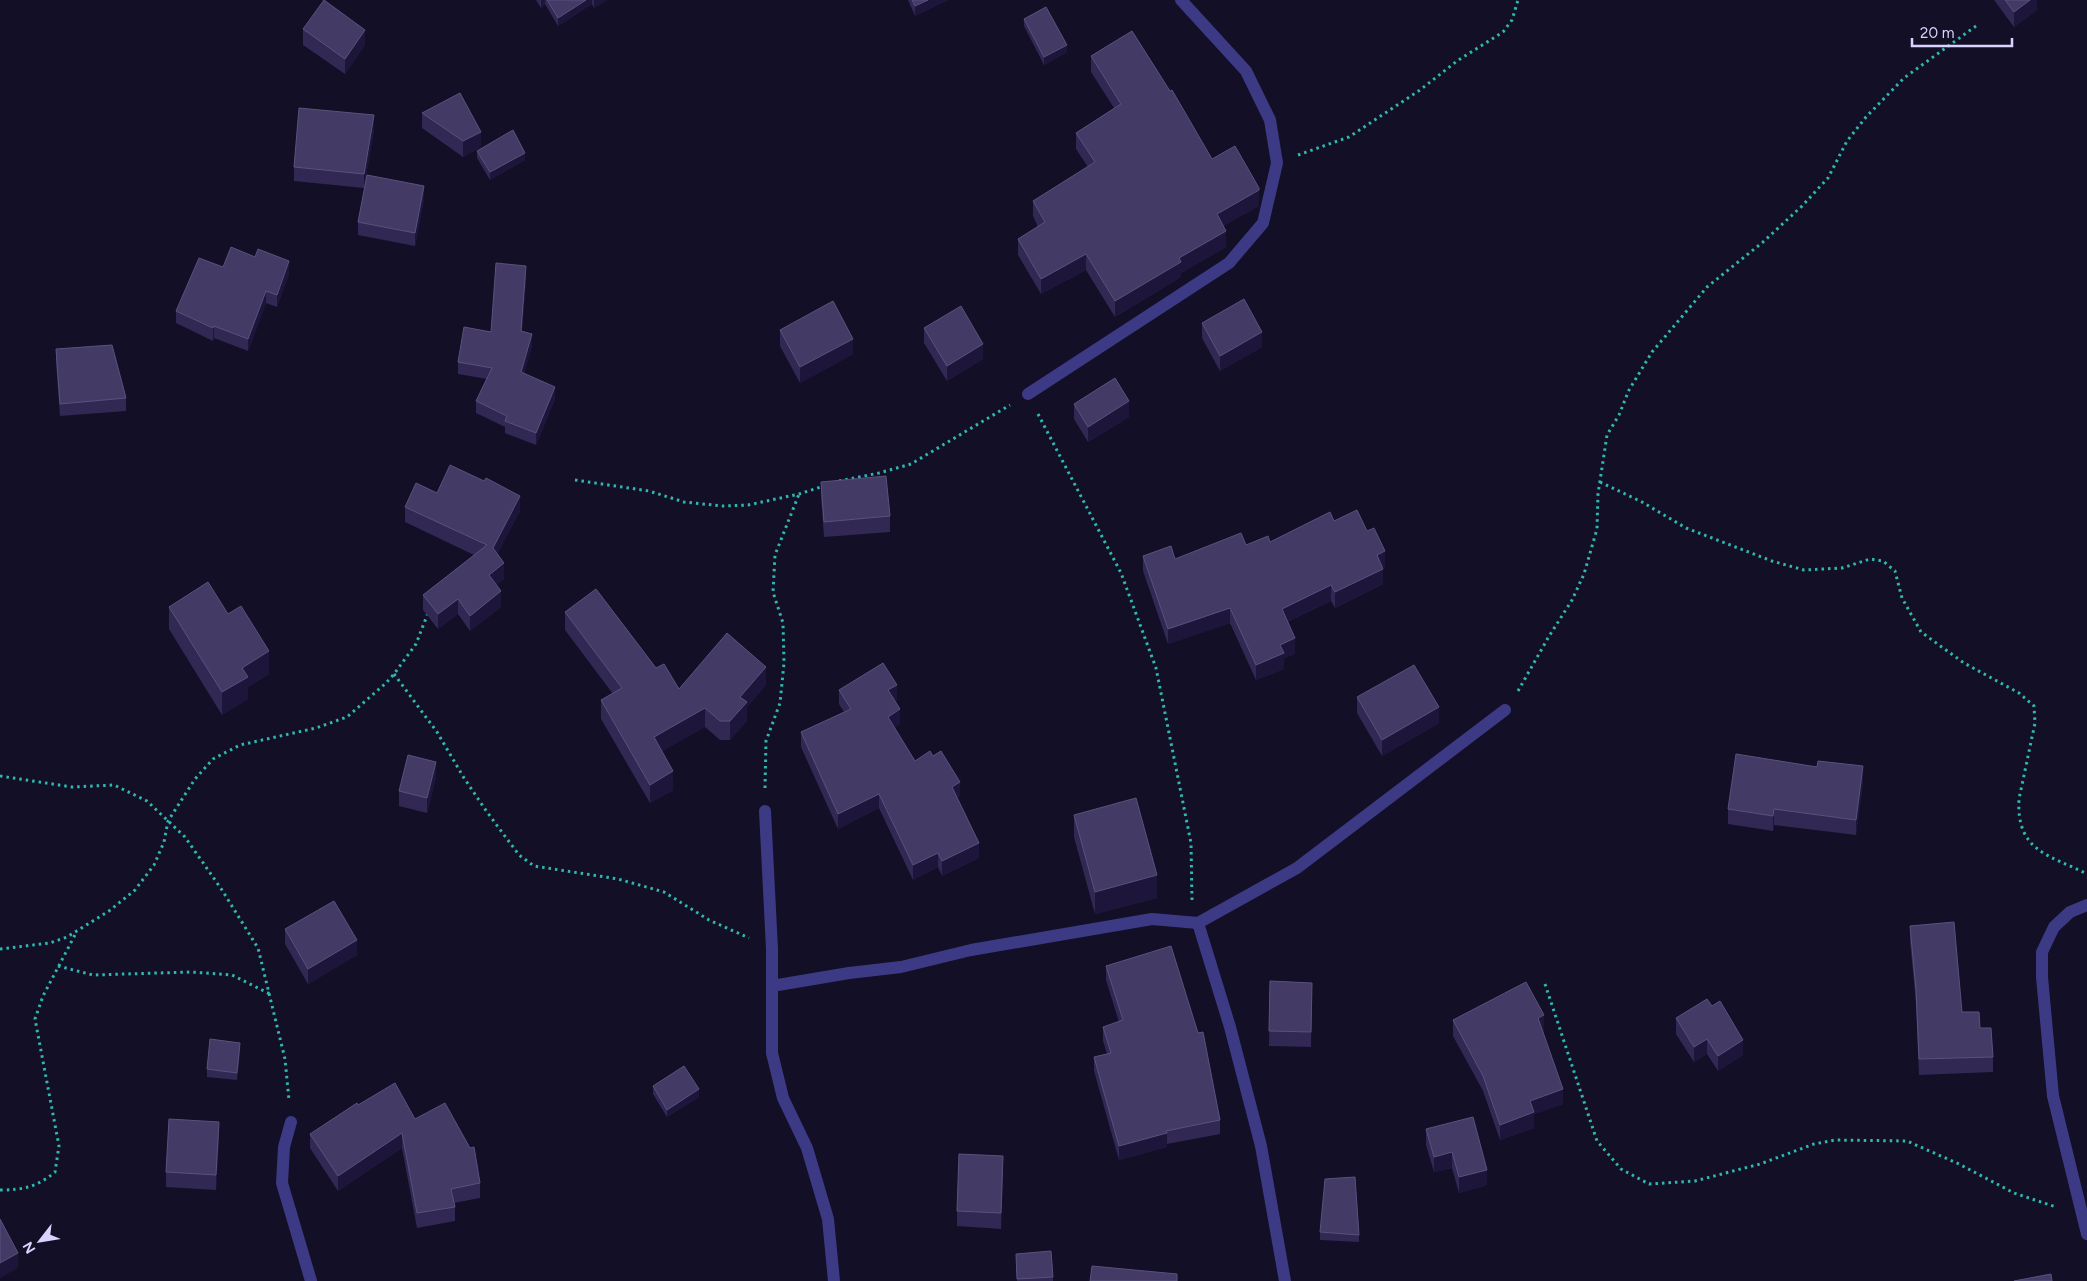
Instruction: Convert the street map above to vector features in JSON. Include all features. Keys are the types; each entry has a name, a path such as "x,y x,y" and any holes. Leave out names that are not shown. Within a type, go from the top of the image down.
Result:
{"street":[{"path":"1028,394 1229,263 1263,222 1277,162 1270,120 1246,71 1181,0"},
{"path":"772,986 901,967 971,950 1152,919 1195,923 1297,868 1505,710"},
{"path":"765,811 772,949 772,1053 784,1098 807,1148 828,1218 834,1281"},
{"path":"2087,905 2070,912 2054,927 2042,952 2042,977 2053,1096 2087,1234"},
{"path":"1195,923 1230,1027 1261,1146 1285,1281"},
{"path":"291,1122 284,1147 282,1183 311,1281"}],"path":[{"path":"1277,162 1349,137 1380,117 1457,61 1503,32 1512,20 1518,0"},
{"path":"1505,710 1572,600 1584,574 1596,529 1600,482 1608,435 1652,352 1706,287 1763,242 1802,206 1828,178 1846,141 1866,117 1904,78 1976,26"},
{"path":"575,480 649,491 684,502 723,506 748,504 799,494 841,480 879,473 911,464 960,437 1028,394 1121,573 1156,668 1190,843 1195,923"},
{"path":"1600,482 1642,502 1686,528 1772,562 1804,570 1842,568 1870,559 1883,561 1894,571 1902,598 1922,632 1964,663 2019,693 2034,706 2035,723 2019,804 2026,834 2038,850 2087,874"},
{"path":"765,811 766,741 780,703 784,663 783,623 773,592 775,555 799,494"},
{"path":"0,949 50,943 76,932 109,911 135,890 154,865 164,842 168,821 195,779 213,759 240,745 316,728 348,717 394,674 416,644 429,612"},
{"path":"394,674 437,732 487,812 519,855 534,866 618,879 664,892 709,920 772,949"},
{"path":"0,776 72,787 114,785 147,801 185,838 222,890 258,948 271,995 285,1059 291,1122"},
{"path":"0,1190 14,1190 40,1184 55,1172 59,1146 34,1019 76,932"},
{"path":"58,966 93,975 191,972 232,975 271,995"},
{"path":"1544,984 1597,1140 1621,1169 1649,1184 1695,1181 1760,1164 1814,1144 1836,1140 1907,1141 1959,1164 2014,1193 2083,1216"}],"building":[{"path":"324,0 365,30 345,59 303,29"},
{"path":"547,0 586,0 558,18"},
{"path":"912,0 928,0 915,6"},
{"path":"2005,0 2030,0 2014,12"},
{"path":"1046,7 1067,45 1044,57 1024,19"},
{"path":"1132,31 1170,91 1172,90 1212,159 1235,146 1259,190 1217,214 1226,231 1179,258 1181,262 1115,301 1086,254 1041,279 1018,239 1045,222 1033,201 1095,162 1076,133 1121,104 1091,56"},
{"path":"460,93 481,132 463,141 422,113"},
{"path":"299,108 374,115 364,174 294,167"},
{"path":"513,130 525,153 490,172 477,151"},
{"path":"367,175 424,186 415,233 358,222"},
{"path":"231,247 255,257 258,249 289,261 277,295 266,291 248,339 214,326 213,328 176,311 199,258 223,267"},
{"path":"496,263 526,266 521,331 532,334 521,372 555,387 536,433 505,421 507,416 476,401 492,368 458,362 464,327 491,332"},
{"path":"1244,299 1262,332 1220,356 1202,323"},
{"path":"833,301 853,339 800,367 780,330"},
{"path":"961,306 983,344 947,366 924,328"},
{"path":"112,345 126,398 60,404 56,349"},
{"path":"1115,378 1129,401 1088,427 1074,404"},
{"path":"450,465 484,481 486,478 520,496 493,548 504,563 489,575 501,591 470,616 458,599 438,614 423,595 487,545 405,507 416,483 437,493"},
{"path":"886,476 890,516 824,522 821,482"},
{"path":"1357,510 1367,531 1374,528 1385,551 1377,555 1383,569 1335,592 1331,585 1282,609 1295,638 1280,645 1284,653 1256,665 1230,608 1168,629 1143,556 1171,546 1175,559 1241,533 1246,545 1268,536 1270,542 1330,512 1334,521"},
{"path":"208,582 228,614 241,606 269,651 242,668 248,677 222,692 169,607"},
{"path":"596,589 656,668 664,664 679,689 727,633 766,667 740,697 747,702 730,721 720,721 705,708 654,737 673,771 650,785 601,700 622,688 565,612"},
{"path":"883,663 897,685 888,690 900,709 888,717 915,761 930,751 933,756 941,751 960,782 952,787 979,843 942,861 938,853 913,865 879,794 838,814 801,732 851,709 839,690"},
{"path":"1414,665 1439,707 1382,740 1357,697"},
{"path":"1736,754 1817,767 1818,761 1863,766 1856,820 1774,809 1773,816 1728,809"},
{"path":"408,755 436,762 427,798 399,791"},
{"path":"1136,798 1157,875 1095,892 1074,815"},
{"path":"334,901 357,940 308,969 285,929"},
{"path":"1954,922 1962,1012 1979,1012 1980,1028 1991,1028 1993,1057 1919,1059 1916,989 1910,926"},
{"path":"1171,946 1198,1033 1203,1032 1220,1120 1166,1131 1167,1133 1119,1146 1094,1057 1111,1053 1103,1027 1123,1020 1106,966"},
{"path":"1270,981 1312,983 1311,1032 1269,1031"},
{"path":"1526,982 1544,1015 1538,1018 1563,1089 1530,1101 1534,1112 1500,1125 1483,1076 1453,1020"},
{"path":"1707,999 1712,1006 1720,1001 1743,1040 1718,1056 1707,1039 1694,1047 1676,1018"},
{"path":"210,1039 240,1043 237,1073 207,1069"},
{"path":"684,1066 699,1089 667,1110 653,1086"},
{"path":"395,1083 415,1119 445,1103 470,1148 474,1147 480,1183 451,1189 455,1207 417,1213 402,1133 338,1176 310,1134 357,1103 358,1105"},
{"path":"1473,1117 1487,1170 1459,1177 1452,1152 1434,1157 1426,1129"},
{"path":"169,1119 219,1122 216,1175 166,1172"},
{"path":"959,1154 1003,1156 1001,1213 957,1211"},
{"path":"1355,1177 1359,1235 1320,1232 1325,1179"},
{"path":"0,1219 18,1253 0,1263"},
{"path":"1051,1251 1053,1277 1017,1279 1016,1254"},
{"path":"1092,1266 1177,1274 1177,1281 1090,1281"},
{"path":"2051,1274 2052,1281 2014,1281"}]}
